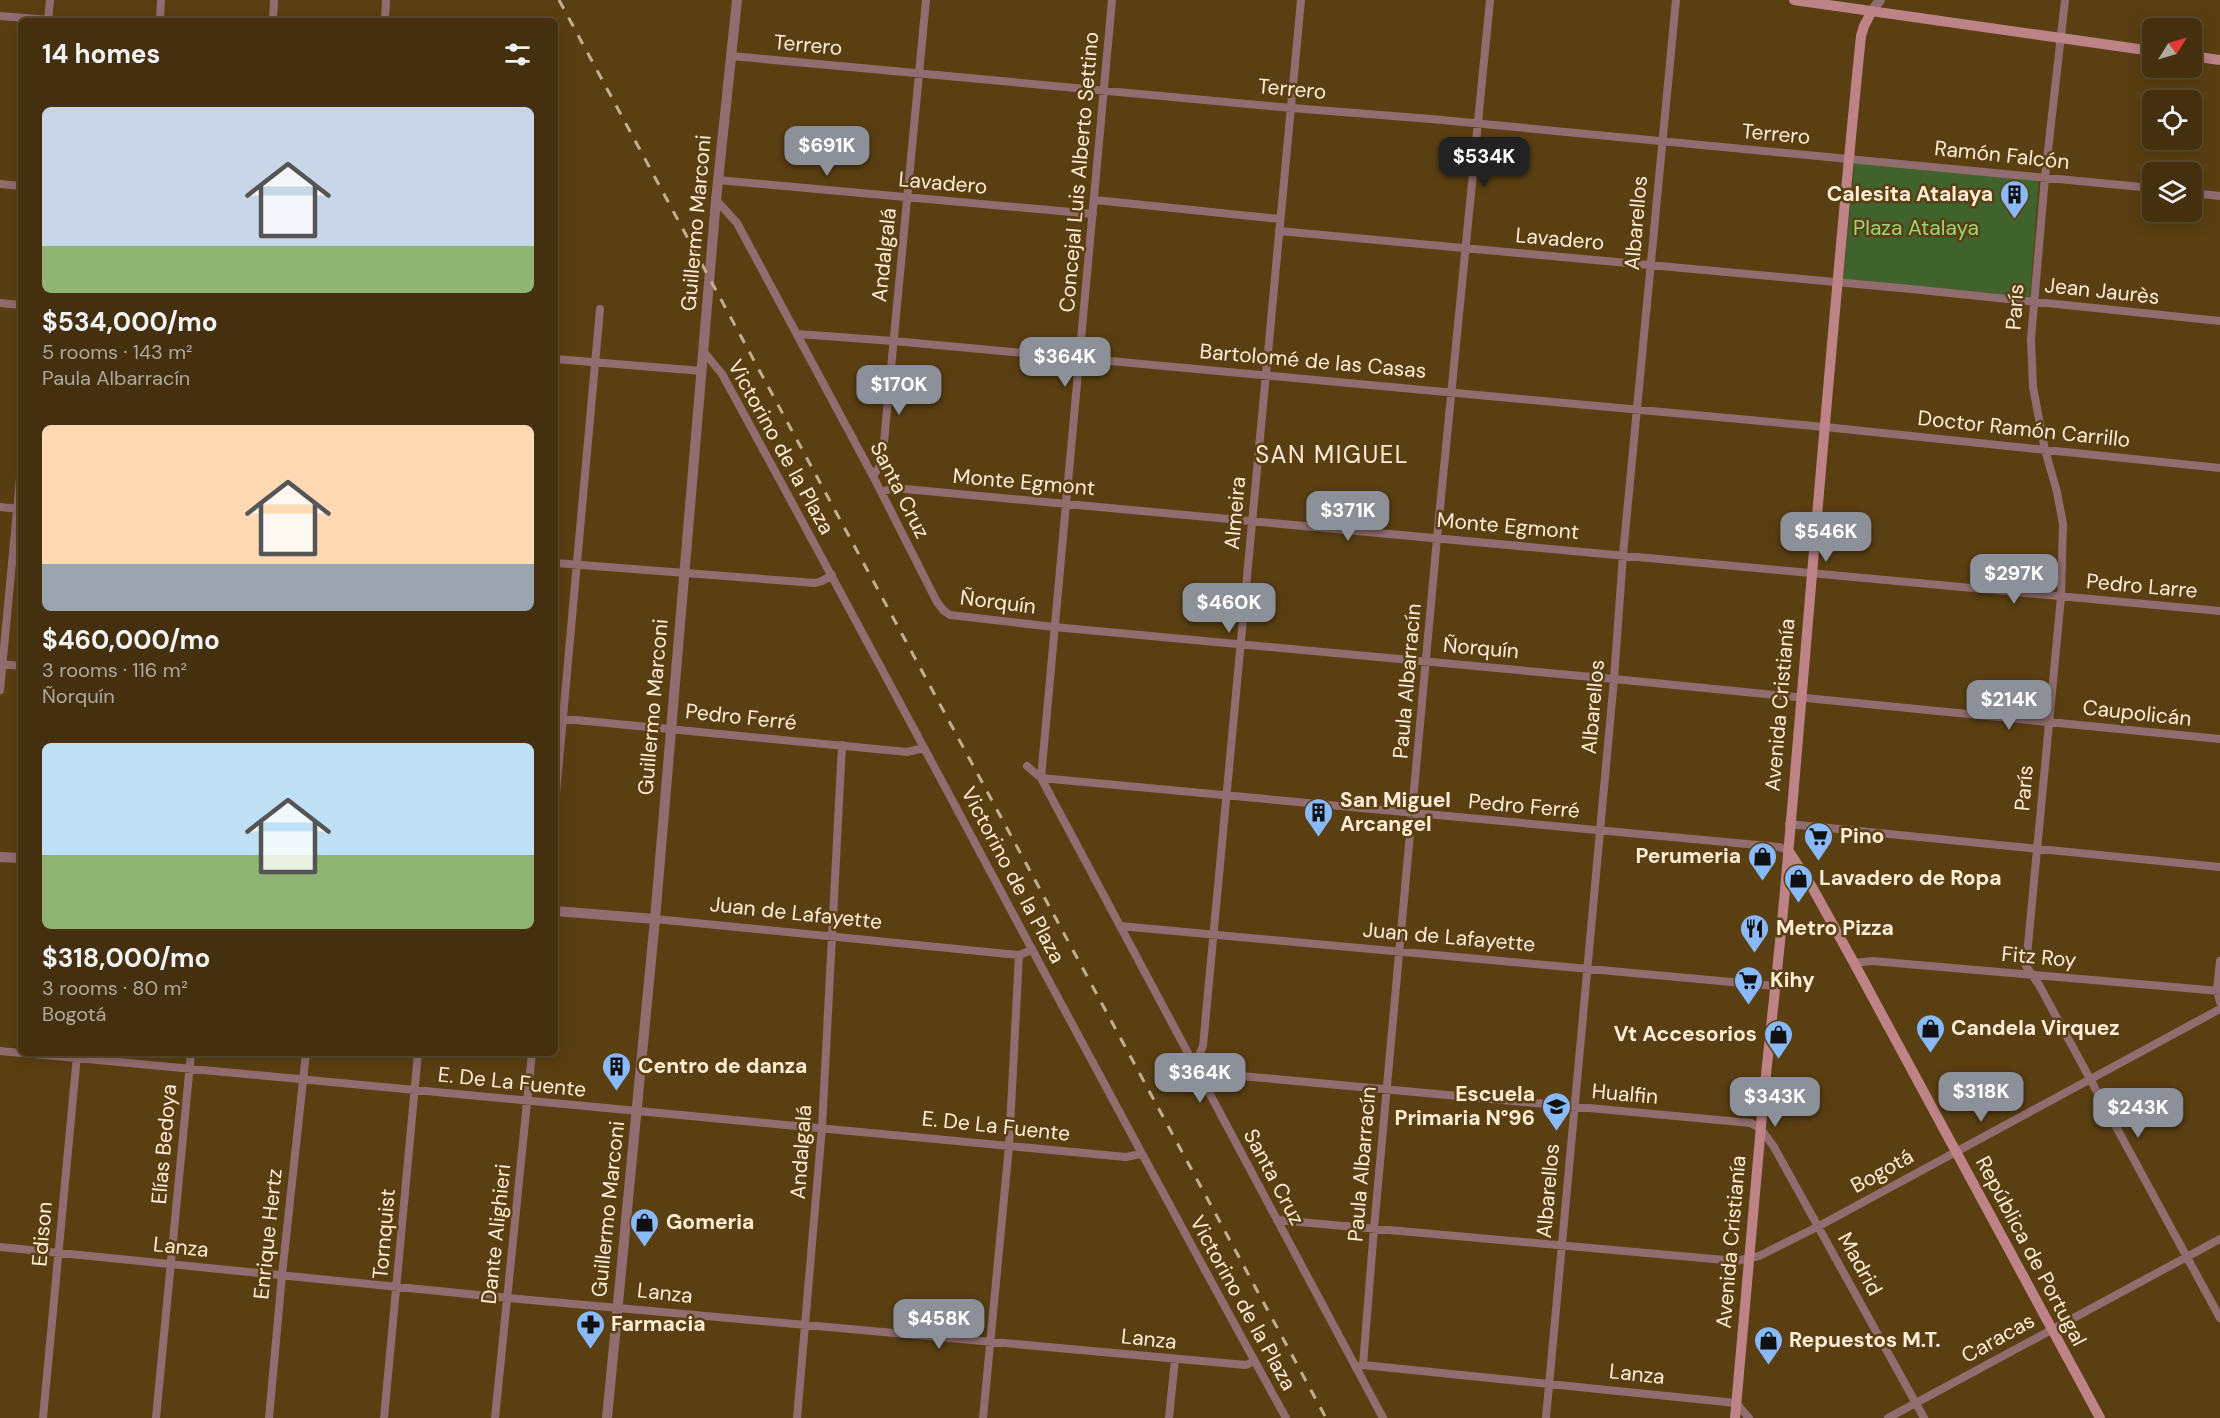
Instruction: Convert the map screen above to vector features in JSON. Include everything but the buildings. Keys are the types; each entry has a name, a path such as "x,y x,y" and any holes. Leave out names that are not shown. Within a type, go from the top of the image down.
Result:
{"main road":[{"path":"1794,0 2142,50"},
{"name":"Avenida Cristianía","path":"1735,1418 1849,159 1862,36 1864,26 1872,11"},
{"path":"2202,57 2220,60"},
{"name":"República de Portugal","path":"1788,850 1854,963 2100,1418"}],"street":[{"path":"48,18 50,0"},
{"path":"160,18 161,0"},
{"path":"273,18 274,0"},
{"path":"385,18 386,0"},
{"name":"Guillermo Marconi","path":"607,1418 655,919 716,200 737,0"},
{"name":"Andalgalá","path":"873,476 882,463 921,72 926,0"},
{"name":"Concejal Luis Alberto Settino","path":"1041,778 1112,0"},
{"name":"Almeira","path":"1191,1060 1199,1055 1203,1046 1301,0"},
{"name":"Paula Albarracín","path":"1360,1367 1401,952 1437,538 1490,0"},
{"name":"Albarellos","path":"1546,1418 1614,679 1636,409 1676,0"},
{"name":"Avenida Cristianía","path":"1872,11 1880,0"},
{"name":"París","path":"2065,0 2033,301 2031,359 2033,387 2045,450 2063,524 2061,597 2026,966 2090,1078 2220,1318"},
{"path":"0,16 24,18"},
{"name":"Terrero","path":"731,56 1849,159"},
{"name":"Ramón Falcón","path":"1849,159 2142,187"},
{"name":"Lavadero","path":"718,180 1094,214"},
{"path":"0,184 18,186"},
{"path":"2202,194 2220,196"},
{"name":"Santa Cruz","path":"716,200 737,223 944,611"},
{"path":"1095,200 1280,219"},
{"name":"Lavadero","path":"1279,231 1837,283"},
{"name":"Jean Jaurès","path":"1837,283 2220,321"},
{"path":"0,303 18,305"},
{"path":"558,740 578,565 600,309"},
{"name":"Bartolomé de las Casas","path":"798,334 1265,374 1825,427"},
{"name":"Victorino de la Plaza","path":"704,352 722,374 832,575 1141,1154 1286,1418"},
{"path":"558,359 702,371"},
{"name":"Doctor Ramón Carrillo","path":"1825,427 2220,468"},
{"name":"Monte Egmont","path":"881,492 894,488 1811,573"},
{"path":"0,507 18,509"},
{"path":"0,690 18,518"},
{"path":"558,563 815,583 832,575"},
{"name":"Pedro Larre","path":"1811,573 2220,611"},
{"name":"Ñorquín","path":"944,611 956,617 1054,627 1800,698"},
{"path":"1,664 18,666"},
{"name":"Caupolicán","path":"1800,698 2220,739"},
{"name":"Pedro Ferré","path":"559,718 907,752 924,748"},
{"name":"Andalgalá","path":"797,1418 822,1127 842,745"},
{"name":"Santa Cruz","path":"1027,766 1041,778 1277,1220 1360,1367 1383,1418"},
{"name":"Pedro Ferré","path":"1041,778 1779,847 1788,850"},
{"path":"1790,825 2220,867"},
{"path":"0,856 18,858"},
{"name":"Juan de Lafayette","path":"558,911 1019,955 1032,950"},
{"name":"Juan de Lafayette","path":"1120,926 1775,986"},
{"path":"983,1418 1009,1146 1019,955"},
{"name":"Fitz Roy","path":"1854,963 1872,961 2219,991"},
{"path":"2220,961 2220,1002"},
{"name":"Bogotá","path":"1750,1259 1819,1226 2220,1009"},
{"name":"E. De La Fuente","path":"0,1051 18,1053"},
{"name":"Edison","path":"43,1418 77,1056"},
{"name":"E. De La Fuente","path":"86,1056 528,1102 822,1127 1126,1157 1141,1154"},
{"name":"Elías Bedoya","path":"156,1418 191,1056"},
{"name":"Enrique Hertz","path":"269,1418 306,1056"},
{"name":"Tornquist","path":"384,1418 418,1056"},
{"name":"Dante Alighieri","path":"495,1418 532,1056"},
{"name":"Hualfin","path":"1198,1072 1751,1123 1761,1129"},
{"name":"Madrid","path":"1761,1129 1774,1147 1819,1226 1924,1418"},
{"path":"1277,1220 1736,1261 1750,1259"},
{"name":"Caracas","path":"1888,1418 2220,1239"},
{"name":"Lanza","path":"0,1247 805,1326 1246,1365 1254,1361"},
{"path":"1169,1418 1175,1359"},
{"name":"Lanza","path":"1360,1367 1736,1402"},
{"path":"1736,1402 1749,1418"}],"green space":[{"name":"Plaza Atalaya","path":"1855,160 2039,178 2030,297 1911,289 1843,281"}],"railway":[{"path":"559,0 1326,1418"}],"place":[{"name":"Calesita Atalaya","path":"2014,220"},
{"name":"San Miguel Arcangel","path":"1319,838"},
{"name":"Pino","path":"1819,862"},
{"name":"Perumeria","path":"1762,882"},
{"name":"Lavadero de Ropa","path":"1798,904"},
{"name":"Metro Pizza","path":"1755,954"},
{"name":"Kihy","path":"1749,1006"},
{"name":"Candela Virquez","path":"1930,1054"},
{"name":"Vt Accesorios","path":"1778,1060"},
{"name":"Centro de danza","path":"617,1092"},
{"name":"Escuela Primaria N°96","path":"1556,1132"},
{"name":"Gomeria","path":"645,1248"},
{"name":"Farmacia","path":"590,1350"},
{"name":"Repuestos M.T.","path":"1768,1366"}],"district":[{"name":"SAN MIGUEL","path":"1332,455"}]}
